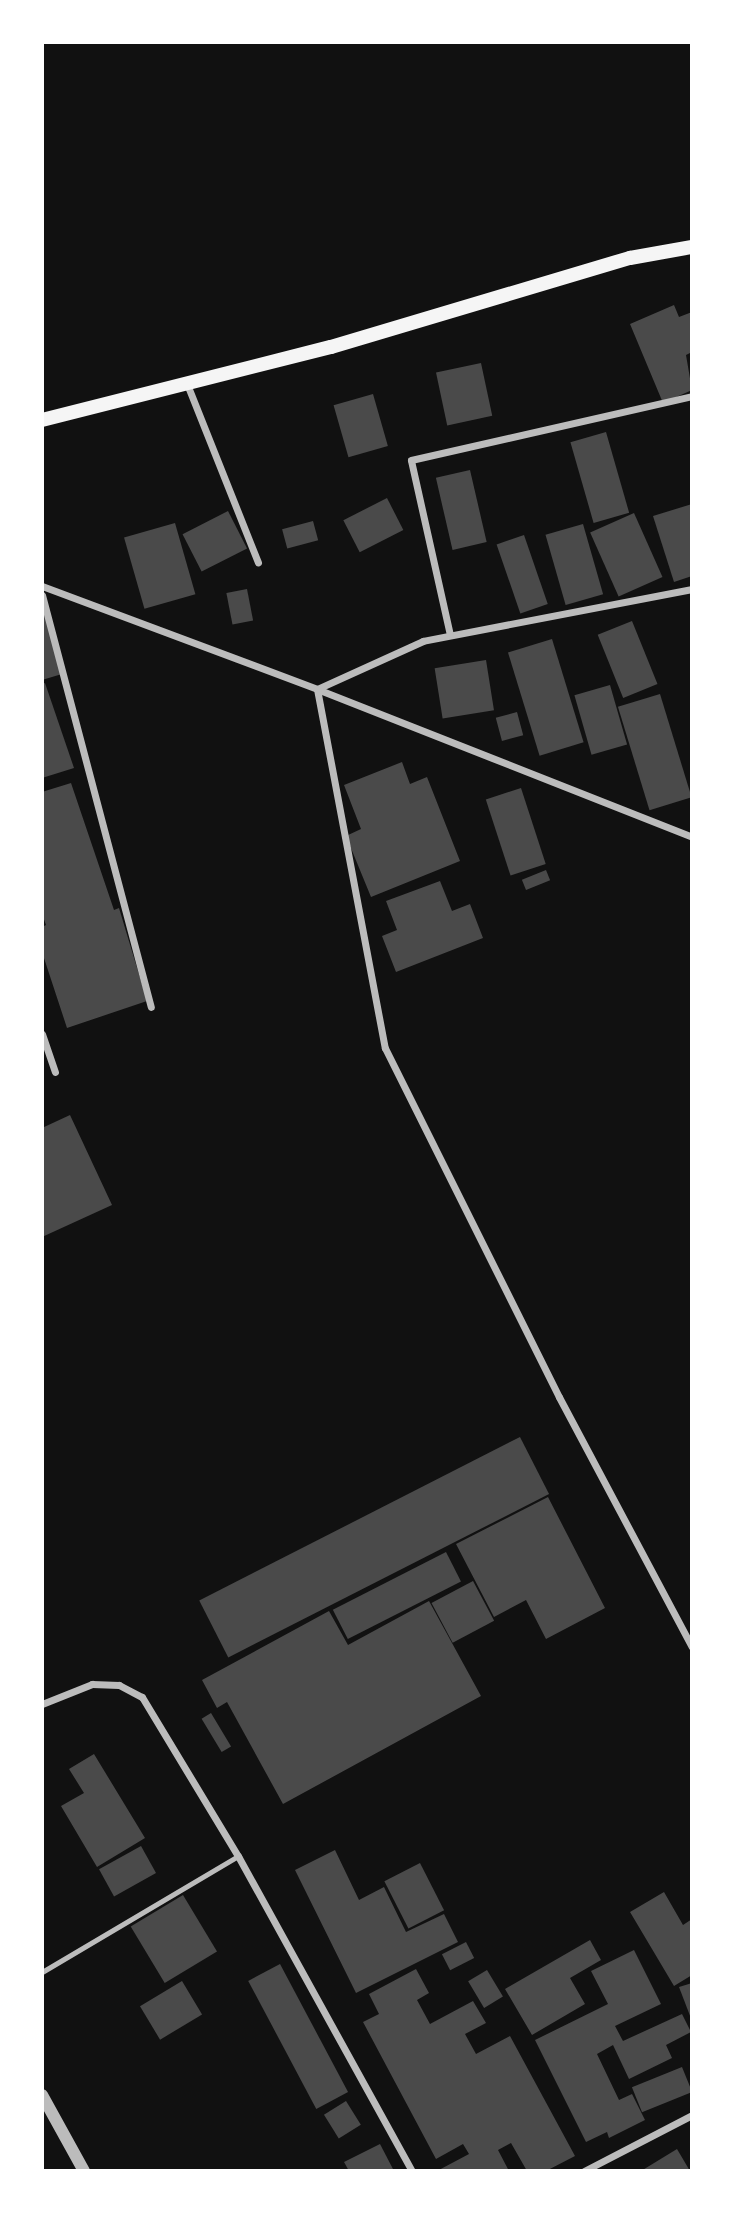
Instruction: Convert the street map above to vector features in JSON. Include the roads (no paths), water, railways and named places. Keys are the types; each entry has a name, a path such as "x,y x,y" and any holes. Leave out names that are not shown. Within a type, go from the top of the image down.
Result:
{"main road":[{"path":"42,420 331,347 630,258 692,247"}],"street":[{"path":"187,384 258,562"},
{"path":"450,635 411,460 692,396"},
{"path":"42,586 317,688 692,837"},
{"path":"317,688 422,641 692,589"},
{"path":"42,595 151,1007"},
{"path":"317,688 385,1048 559,1397 692,1647"},
{"path":"42,1034 55,1072"},
{"path":"42,1704 84,1684 119,1685 137,1693 238,1856 412,2171"},
{"path":"42,2095 84,2171"},
{"path":"584,2171 692,2116"}],"lane":[{"path":"42,1972 238,1856"}]}
